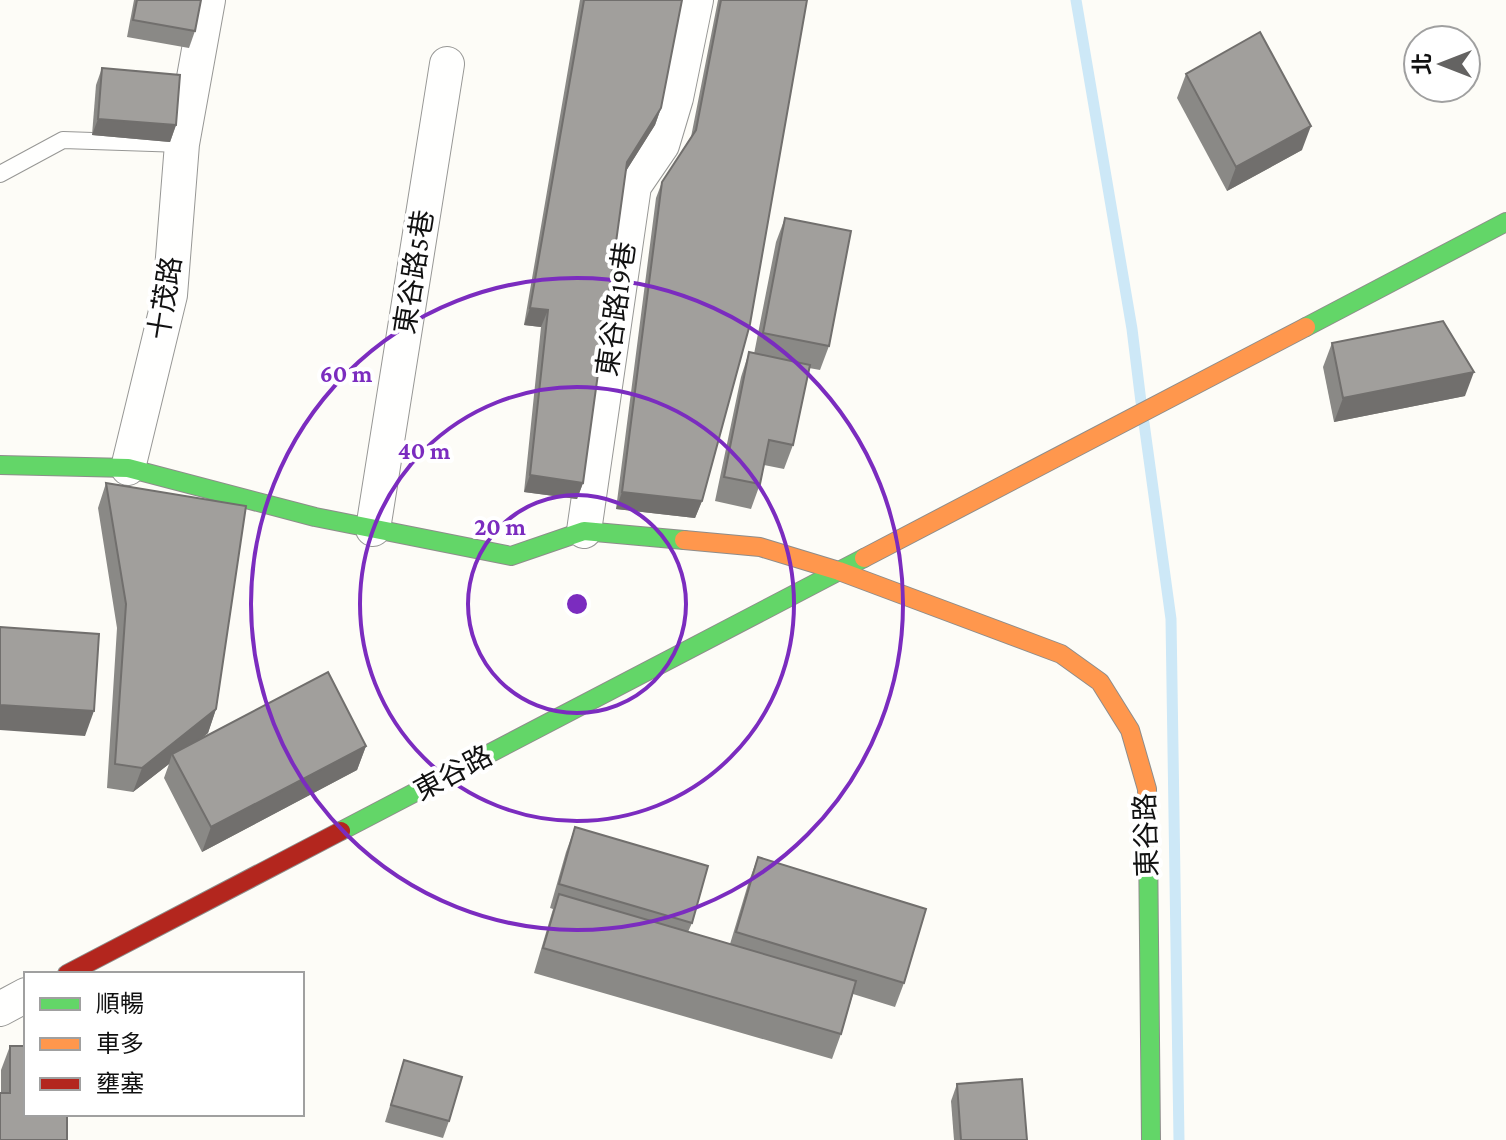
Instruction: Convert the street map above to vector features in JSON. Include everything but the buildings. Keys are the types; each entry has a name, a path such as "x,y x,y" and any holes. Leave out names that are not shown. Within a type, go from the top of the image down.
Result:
{"street":[{"name":"十茂路","path":"128,468 170,295 182,144 208,0"},
{"name":"東谷路19巷","path":"584,531 634,186 662,145 676,98 696,0"},
{"name":"東谷路5巷","path":"373,529 447,64"},
{"name":"東谷路","path":"71,972 1506,222"},
{"path":"0,465 128,468"},
{"name":"東谷路","path":"128,468 315,517 511,556 584,531 760,547 839,571 1061,654 1100,682 1130,730 1147,789 1151,1140"},
{"path":"0,1009 24,996"}],"lane":[{"path":"0,174 63,140 182,144"}],"waterway":[{"path":"1076,0 1132,329 1141,402"},
{"path":"1144,423 1171,619 1179,1140"}],"traffic: fast":[{"path":"1306,327 1506,222"},
{"path":"0,465 128,468 315,517 511,556 584,531 684,540"},
{"path":"341,831 864,558"},
{"path":"1148,839 1151,1140"}],"traffic: slow":[{"path":"864,558 1306,327"},
{"path":"684,540 760,547 839,571 1061,654 1100,682 1130,730 1147,789 1148,839"}],"traffic: jam":[{"path":"71,972 341,831"}]}
